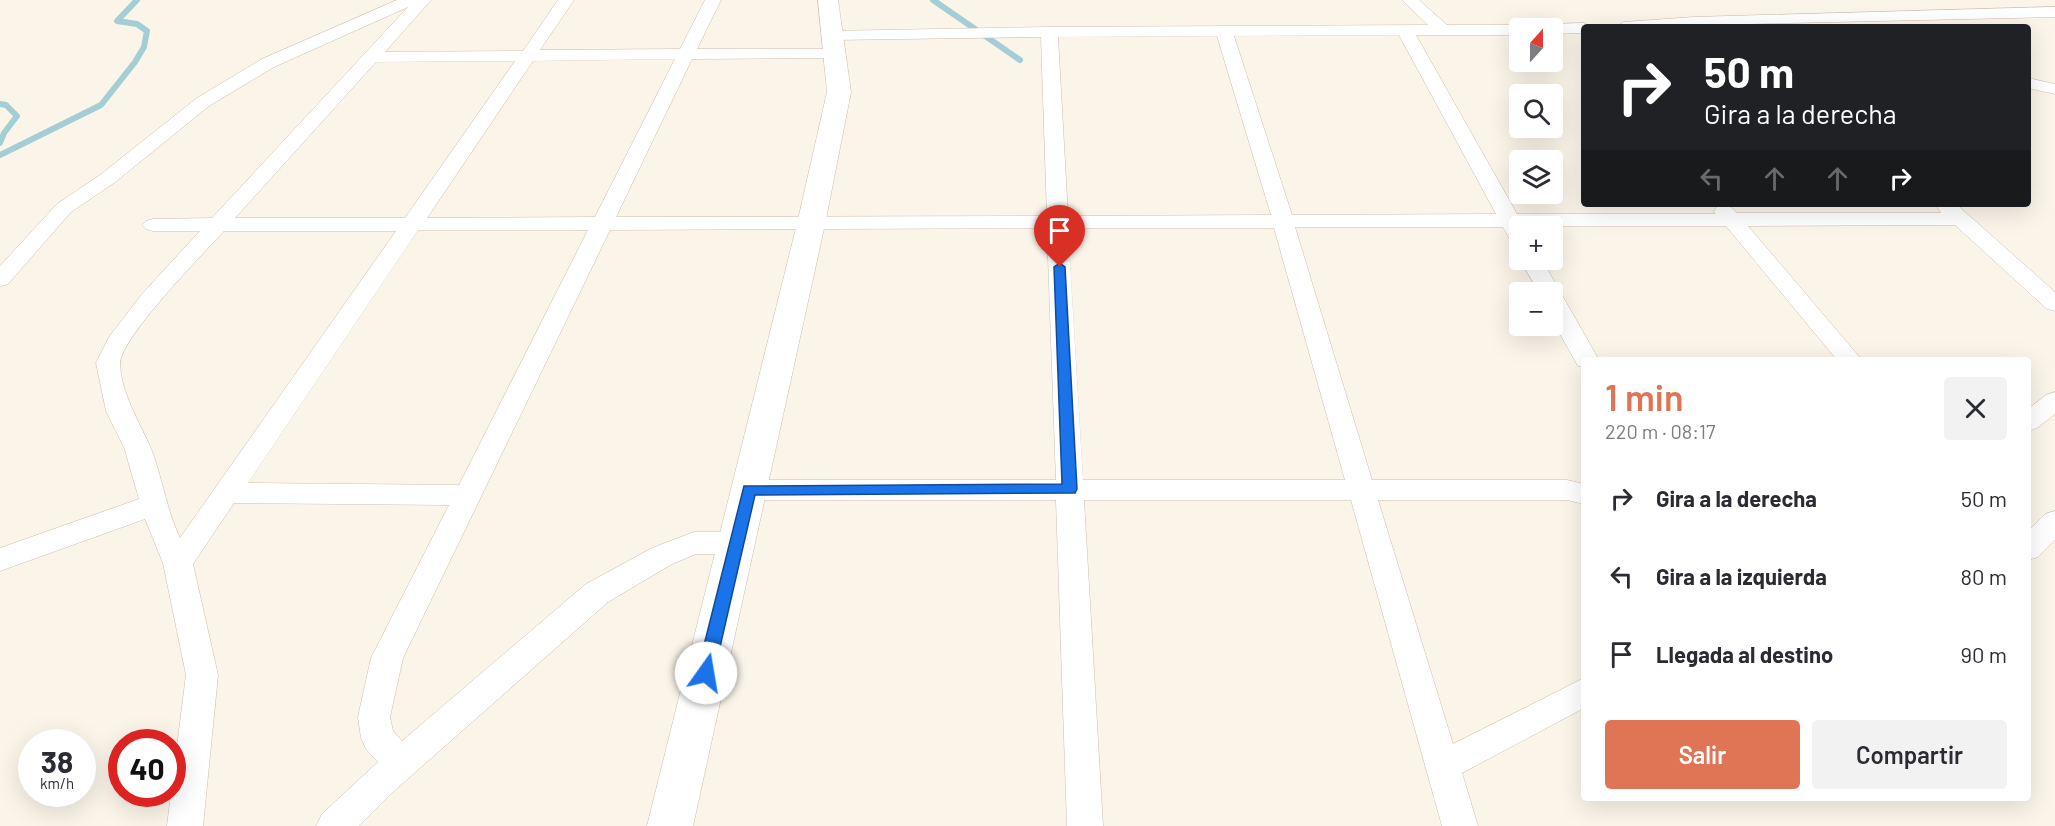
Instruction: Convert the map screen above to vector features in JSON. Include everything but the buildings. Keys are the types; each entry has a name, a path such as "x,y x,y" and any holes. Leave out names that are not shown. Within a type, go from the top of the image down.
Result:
{"street":[{"path":"0,279 64,208 107,179 212,95 268,63 390,7 414,0"},
{"path":"185,826 202,675 178,563 162,530 137,447 119,411 108,363 117,342 150,300 423,0"},
{"path":"178,563 566,0"},
{"path":"400,764 378,738 374,717 387,658 713,0"},
{"path":"670,826 811,224 839,92 828,0"},
{"path":"1410,0 1444,31"},
{"path":"1745,7 1763,24"},
{"path":"1666,24 1694,22 1763,24 2055,12"},
{"path":"371,57 686,54 1049,32 1509,30"},
{"path":"1563,30 1581,31"},
{"path":"1224,31 1283,221 1460,826"},
{"path":"1405,31 1509,220"},
{"path":"1049,32 1085,826"},
{"path":"2031,84 2055,89"},
{"path":"1947,207 2055,304"},
{"path":"1724,212 1847,357"},
{"path":"1563,225 1724,212 1960,219"},
{"path":"153,225 1283,221 1509,229"},
{"path":"1563,317 1585,357"},
{"path":"2031,421 2055,401"},
{"path":"749,490 1070,489 1363,492 1567,490 1581,493"},
{"path":"227,493 468,495"},
{"path":"0,560 154,505"},
{"path":"2031,546 2055,522"},
{"path":"334,826 400,764 597,593 662,555 694,543 736,543"},
{"path":"1443,766 1581,694"}],"waterway":[{"path":"0,155 101,105 144,47 147,31 137,24 117,21 137,0"},
{"path":"933,0 1020,60"},
{"path":"0,104 6,105 17,116 4,133 0,143"}],"route":[{"path":"706,673 749,490 1070,489 1060,267"}]}
